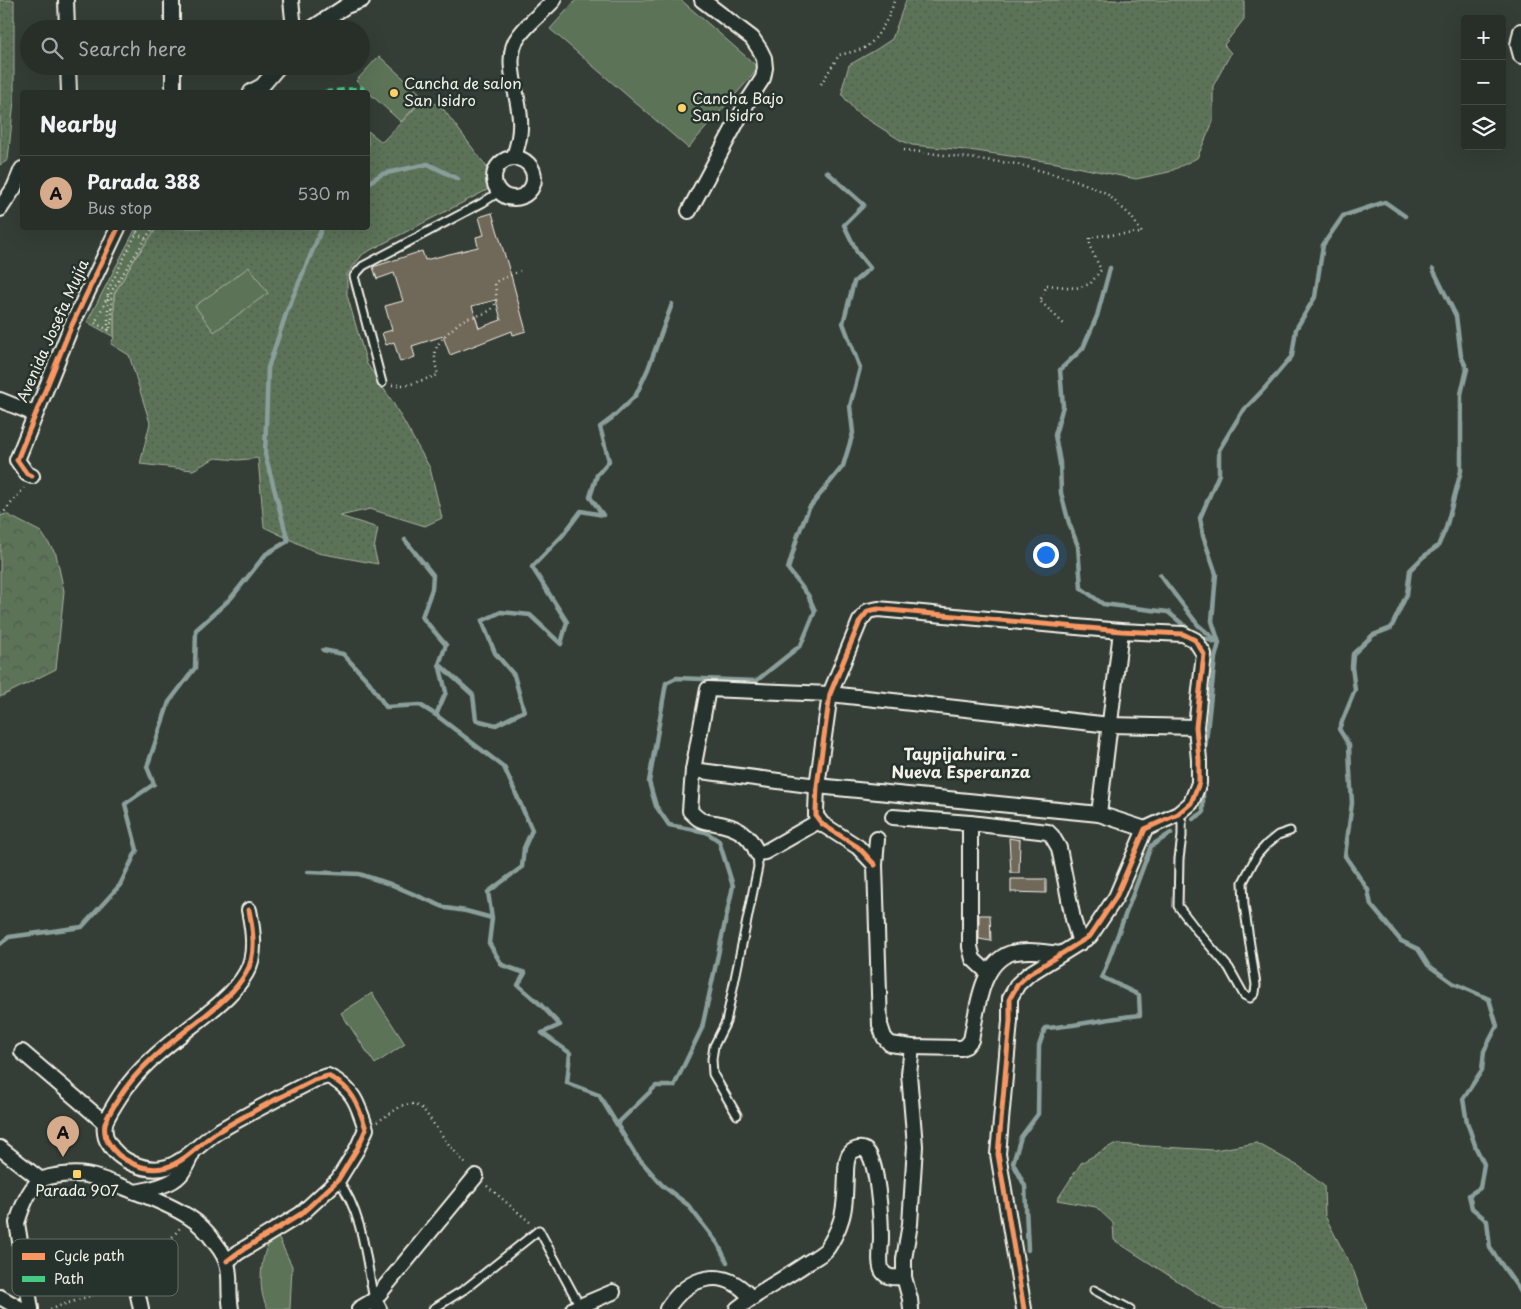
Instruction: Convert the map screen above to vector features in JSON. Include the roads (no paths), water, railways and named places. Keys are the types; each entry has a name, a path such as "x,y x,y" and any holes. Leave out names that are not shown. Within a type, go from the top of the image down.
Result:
{"street":[{"path":"66,0 67,20"},
{"path":"172,0 172,20"},
{"path":"291,0 293,20"},
{"path":"325,20 346,6 362,0"},
{"path":"514,157 520,137 520,118 512,66 512,49 518,37 554,0"},
{"path":"689,211 748,101 763,78 765,68 764,58 752,38 702,0"},
{"path":"1521,31 1518,45 1521,56"},
{"path":"68,75 69,90"},
{"path":"173,75 173,90"},
{"path":"255,90 262,86 271,75"},
{"path":"514,157 521,159 531,167 534,179 529,191 517,197 511,197 499,192 495,186 494,173 502,162 514,157"},
{"path":"0,209 14,188 20,174"},
{"name":"Avenida Josefa Mujía","path":"0,400 35,414 71,327 117,230"},
{"path":"32,476 28,474 18,460 35,414"},
{"path":"693,770 817,786 1099,814 1144,829 1178,814 1191,803 1199,783 1196,727 1204,654 1195,640 1183,634 1121,631 878,609 868,611 860,621 830,694 817,786 816,816 858,848 875,865"},
{"path":"1099,814 1121,631"},
{"path":"819,820 758,854 748,838 738,829 725,824 701,820 690,811 693,770 708,689 830,694 1110,725 1196,727"},
{"path":"893,817 1048,832 1059,848 1073,919 1080,942"},
{"path":"970,823 970,947 973,959 988,973"},
{"path":"1024,1309 998,1154 1010,1021 1010,998 1018,984 1029,974 1090,936 1116,897 1144,829"},
{"path":"877,839 875,865 880,1025 884,1037 890,1044 961,1048 966,1046 971,1040 984,983 988,973 999,959 1012,953 1022,952 1061,954"},
{"path":"227,1261 302,1214 338,1180 357,1149 366,1129 350,1090 339,1081 328,1076 314,1080 225,1128 181,1160 167,1167 154,1169 130,1162 113,1151 106,1140 105,1123 127,1085 147,1064 230,995 247,972 253,956 250,910"},
{"path":"911,1309 904,1277 904,1259 910,1224 915,1146 909,1074 912,1046"},
{"path":"22,1052 105,1123"},
{"path":"0,1148 41,1180"},
{"path":"136,1192 170,1182 180,1175 195,1148"},
{"path":"737,1309 826,1250 840,1223 849,1155 859,1148 870,1154 874,1166 879,1201 881,1268 888,1276 904,1277"},
{"path":"20,1239 17,1223 21,1209 29,1194 41,1180 58,1175 84,1174 105,1180 158,1200 190,1217 216,1244 227,1261 231,1309"},
{"path":"359,1309 376,1305 476,1176"},
{"path":"666,1309 689,1286 698,1281 712,1278 720,1278 735,1283 751,1298"},
{"path":"577,1308 613,1292"},
{"path":"29,1296 31,1309"},
{"path":"138,1296 141,1309"},
{"path":"0,1297 21,1309"}],"lane":[{"path":"382,383 354,276 363,266 482,203 499,192"},
{"path":"1178,814 1182,822 1178,906 1229,968 1244,995 1250,998 1255,993 1256,985 1244,904 1243,882 1257,855 1278,835 1290,831"},
{"path":"737,1115 713,1074 712,1059 714,1046 726,1022 758,867 758,854"},
{"path":"338,1180 350,1199 361,1234 376,1305"},
{"path":"433,1309 465,1289 539,1230 577,1308"},
{"path":"1094,1290 1130,1309"}],"waterway":[{"path":"370,182 382,174 428,164 458,179"},
{"path":"617,1124 656,1086 674,1086 702,1028 733,886 719,841 706,832 669,825 656,806 649,782 666,683 676,678 756,681 801,645 815,611 808,595 788,569 798,535 809,508 843,466 853,433 850,406 860,368 843,323 854,282 870,268 857,252 844,225 864,205 827,172"},
{"path":"1219,643 1212,621 1216,574 1203,536 1200,518 1219,474 1219,450 1242,412 1292,356 1296,329 1315,297 1323,245 1343,216 1385,202 1405,216"},
{"path":"0,944 9,937 82,927 120,885 137,850 125,804 154,784 147,767 169,702 195,668 196,630 231,598 266,554 288,541 265,454 268,368 287,311 321,230"},
{"path":"1110,268 1097,316 1083,348 1060,370 1063,406 1055,435 1060,463 1061,493 1069,523 1078,546 1081,588 1103,604 1168,612 1191,631"},
{"path":"1433,269 1456,316 1461,356 1467,369 1461,394 1461,471 1446,528 1438,546 1410,570 1407,594 1391,628 1373,635 1353,654 1352,667 1355,690 1339,729 1349,745 1352,803 1345,856 1368,890 1371,905 1401,941 1418,949 1428,965 1453,983 1489,999 1497,1026 1484,1051 1482,1070 1463,1099 1467,1122 1484,1164 1480,1188 1469,1195 1472,1208 1487,1221 1490,1248 1521,1292"},
{"path":"440,665 473,695 476,720 496,725 524,711 514,675 495,653 482,621 501,612 530,615 561,644 567,622 532,567 563,535 581,511 603,515 590,497 597,475 609,461 600,427 636,395 648,369 672,304"},
{"path":"405,540 433,575 432,589 422,617 446,645 439,664 446,692 436,715 504,767 532,830 524,848 522,867 488,892 492,918 489,943 502,965 525,973 518,985 560,1025 542,1033 570,1053 567,1083 599,1095 635,1154 662,1185 688,1205 718,1244 727,1262"},
{"path":"1160,575 1198,625 1219,643 1215,658 1205,750"},
{"path":"1197,636 1219,643"},
{"path":"323,650 343,654 369,682 386,707 420,705 436,715"},
{"path":"1193,819 1203,813 1203,785"},
{"path":"1028,1250 1025,1186 1013,1163 1021,1137 1038,1114 1039,1046 1045,1028 1140,1015 1139,995 1102,977 1151,846 1171,833"},
{"path":"308,872 359,874 390,884 446,908 492,918"}],"place":[{"name":"Cancha de salon San Isidro","path":"394,93"},
{"name":"Cancha Bajo San Isidro","path":"682,108"},
{"name":"Parada 388","path":"63,1157"},
{"name":"Parada 907","path":"77,1174"}],"district":[{"name":"Taypijahuira - Nueva Esperanza","path":"961,763"}]}
